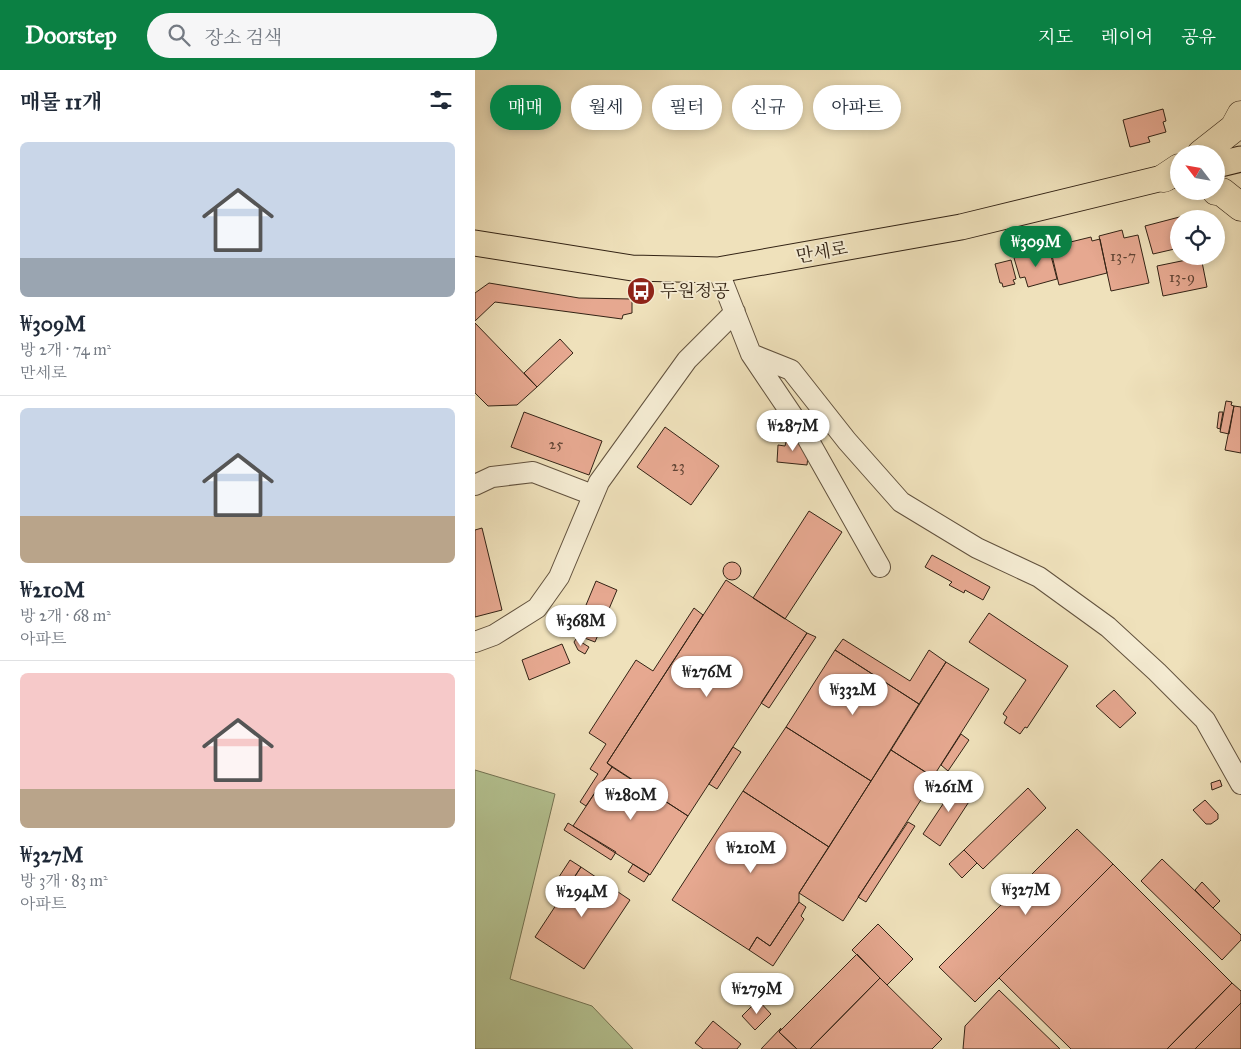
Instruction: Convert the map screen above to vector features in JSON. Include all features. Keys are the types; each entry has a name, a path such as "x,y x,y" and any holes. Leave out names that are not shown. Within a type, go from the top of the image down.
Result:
{"highway":[{"path":"1212,145 1234,128 1241,115"},
{"path":"1225,195 1241,207"}],"main road":[{"path":"1225,163 1241,159"},
{"name":"만세로","path":"475,243 632,268 718,270 961,227 1170,177"}],"lane":[{"path":"718,270 751,354 805,434 880,567"},
{"path":"475,642 493,635 537,608 559,577 599,482 687,360 735,312"},
{"path":"751,354 791,370 847,442 901,502 977,548 1039,578 1108,628 1157,672 1205,720 1241,784"},
{"path":"475,484 493,476 533,472 593,495"}],"green space":[{"path":"475,770 555,794 510,979 592,1006 633,1049 475,1049"}],"building":[{"path":"1163,109 1166,121 1163,122 1166,132 1148,137 1150,142 1130,147 1123,120"},
{"path":"1170,219 1170,250 1153,254 1145,226"},
{"path":"1122,230 1124,238 1138,235 1149,283 1111,291 1099,236"},
{"path":"1091,237 1092,241 1100,239 1107,273 1059,285 1050,247"},
{"path":"1049,248 1057,279 1028,287 1025,277 1020,278 1014,258"},
{"path":"1011,260 1016,279 1013,280 1015,284 1003,287 1002,283 1000,283 995,264"},
{"path":"1170,263 1170,265 1203,265 1207,287 1163,296 1157,266"},
{"path":"489,283 579,298 632,299 632,313 623,315 622,319 495,302 475,321 475,293"},
{"path":"475,323 537,387 517,405 488,406 475,393"},
{"path":"560,339 573,353 537,387 524,373"},
{"path":"1226,401 1232,402 1231,405 1234,406 1229,434 1220,432"},
{"path":"1234,406 1241,407 1241,453 1225,450"},
{"path":"524,412 602,441 589,475 511,447"},
{"path":"1219,412 1223,412 1220,429 1217,428"},
{"path":"665,427 719,466 691,505 637,467"},
{"path":"792,438 798,438 809,447 807,465 777,462 778,445 785,446 786,442"},
{"path":"809,511 842,532 785,619 753,598"},
{"path":"482,528 502,610 475,617 475,530"},
{"path":"932,555 990,587 983,600 965,590 964,593 949,585 952,582 925,567"},
{"path":"732,562 738,565 741,571 738,577 732,580 726,577 723,571 726,565"},
{"path":"726,580 807,633 688,816 607,763"},
{"path":"596,581 617,590 595,642 574,634"},
{"path":"694,608 703,615 607,763 612,767 586,806 580,802 598,774 590,769 606,744 589,733 636,660 653,671"},
{"path":"989,613 1068,666 1027,728 1025,727 1020,734 1004,723 1007,717 1003,714 1026,680 969,642"},
{"path":"807,633 816,637 769,708 761,703"},
{"path":"576,639 589,647 585,654 578,650 574,642"},
{"path":"843,639 910,681 929,650 946,662 919,704 835,650"},
{"path":"562,644 570,663 529,680 522,660"},
{"path":"835,650 919,704 871,781 786,727"},
{"path":"946,662 989,689 933,777 891,750"},
{"path":"1114,690 1136,713 1120,728 1096,706"},
{"path":"786,727 871,781 829,847 743,791"},
{"path":"961,734 969,740 948,771 941,765"},
{"path":"733,747 741,752 717,789 709,784"},
{"path":"891,750 935,778 843,921 799,893"},
{"path":"612,767 688,816 650,875 573,826"},
{"path":"959,780 976,791 940,846 923,834"},
{"path":"1220,780 1222,786 1212,790 1211,783"},
{"path":"1028,788 1046,808 983,869 964,850"},
{"path":"743,791 829,847 799,893 799,902 770,946 757,937 749,950 672,900"},
{"path":"1205,800 1218,814 1218,819 1211,824 1206,824 1193,810"},
{"path":"908,822 915,826 866,902 858,897"},
{"path":"568,823 616,852 611,860 564,830"},
{"path":"1077,829 1113,864 975,1002 939,967"},
{"path":"964,850 977,863 962,878 949,864"},
{"path":"1162,859 1241,935 1241,940 1222,960 1141,881"},
{"path":"570,860 581,867 566,890 555,883"},
{"path":"633,864 649,874 644,882 628,872"},
{"path":"1113,864 1232,983 1167,1049 1071,1049 999,978"},
{"path":"581,867 630,900 584,969 535,937"},
{"path":"1202,882 1220,901 1213,908 1195,890"},
{"path":"799,902 806,907 801,916 804,919 773,966 749,950 757,937 770,946"},
{"path":"878,924 913,959 887,985 852,950"},
{"path":"857,954 880,978 810,1049 797,1049 779,1032"},
{"path":"880,978 942,1039 932,1049 810,1049"},
{"path":"1232,983 1241,991 1241,1003 1195,1049 1167,1049"},
{"path":"999,990 1060,1049 963,1049 965,1026"},
{"path":"758,1000 771,1014 755,1030 742,1016"},
{"path":"1241,1003 1241,1049 1195,1049"},
{"path":"713,1021 741,1044 737,1049 703,1049 695,1043"},
{"path":"781,1028 779,1032 797,1049 761,1049"}],"place":[{"name":"두원정공","path":"641,291"}]}
